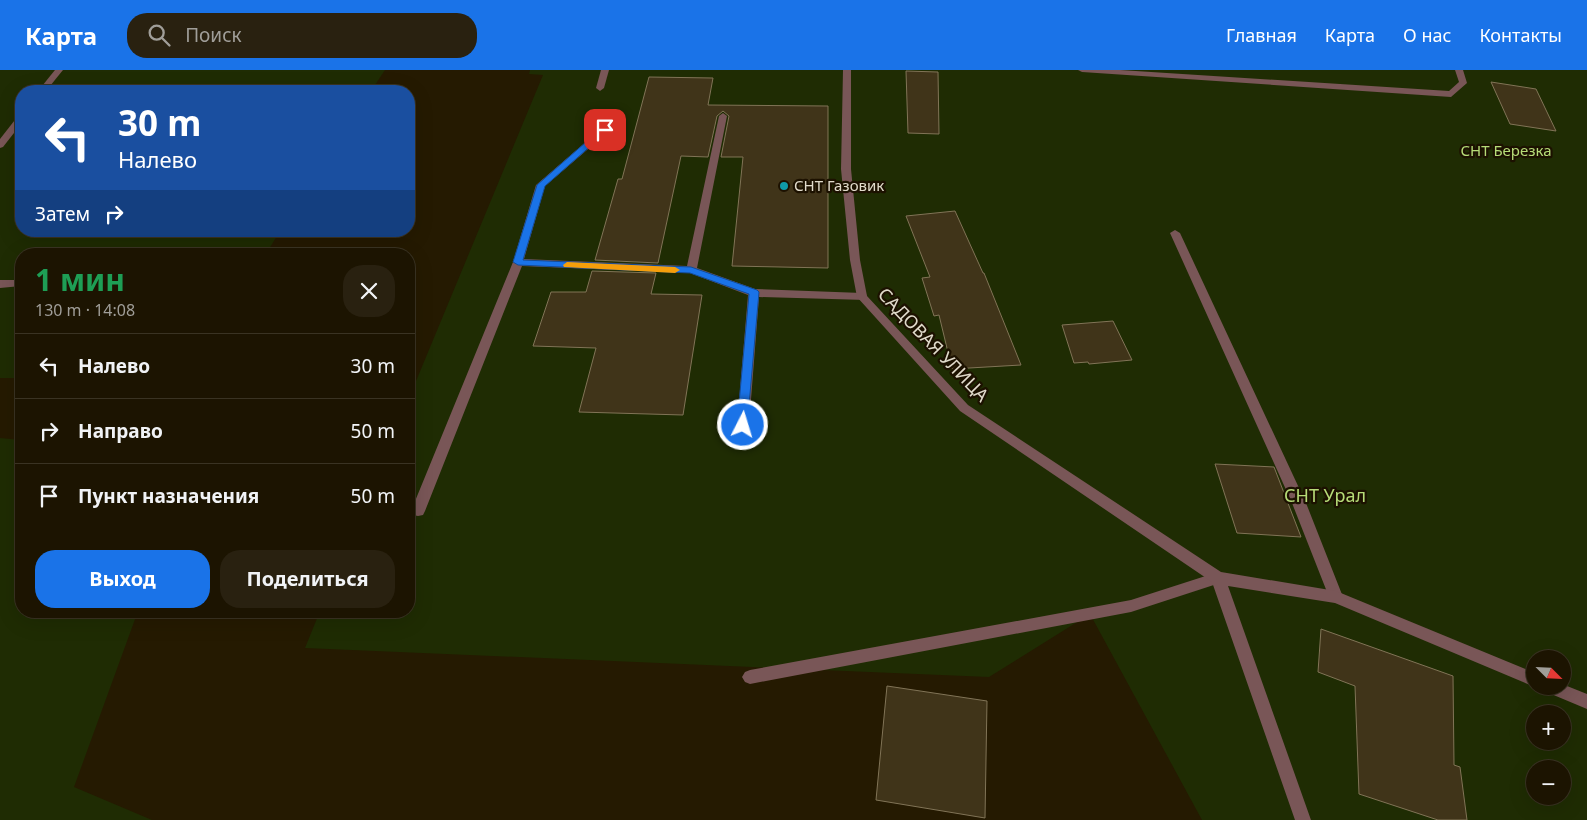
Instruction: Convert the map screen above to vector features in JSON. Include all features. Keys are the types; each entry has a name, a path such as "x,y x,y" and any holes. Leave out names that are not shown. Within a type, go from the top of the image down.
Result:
{"street":[{"path":"47,85 59,70"},
{"path":"600,88 605,70"},
{"name":"САДОВАЯ УЛИЦА","path":"847,70 846,170 855,260 862,298 964,408 1218,578"},
{"path":"1082,70 1451,94 1463,83 1460,70"},
{"path":"691,270 724,116"},
{"path":"0,145 15,126"},
{"path":"418,511 518,262 541,185 605,130"},
{"path":"1175,233 1299,503 1336,597"},
{"path":"518,262 691,270 754,292 862,298"},
{"path":"0,284 15,283"},
{"path":"743,425 754,292"},
{"path":"1218,578 1303,820"},
{"path":"750,677 1131,606 1218,578 1336,597 1526,676"},
{"path":"1570,695 1587,702"}],"green space":[{"path":"0,70 385,70 375,85 15,85 15,237 276,237 270,248 15,248 15,378 0,378"},
{"path":"530,70 1587,70 1587,820 1202,820 1090,614 989,677 305,648 317,618 415,618 415,384 543,75 529,74"},
{"path":"0,438 15,439 15,618 135,618 74,787 152,820 0,820"}],"building":[{"path":"906,71 938,72 939,134 908,133"},
{"path":"649,77 713,78 708,105 828,106 828,268 732,266 743,157 721,157 729,116 723,111 717,116 708,157 681,156 658,263 595,260 618,179 622,179"},
{"path":"1491,82 1536,89 1556,131 1510,124"},
{"path":"955,211 984,273 1021,365 952,369 939,315 934,316 922,278 930,277 906,216"},
{"path":"592,271 656,273 651,294 702,295 683,415 579,412 596,348 533,346 551,292 586,292"},
{"path":"1113,321 1132,360 1089,364 1088,362 1074,363 1062,325"},
{"path":"1215,464 1274,467 1301,537 1237,533"},
{"path":"1321,629 1453,676 1454,765 1460,767 1467,820 1438,820 1359,794 1355,686 1318,672"},
{"path":"887,686 987,701 985,818 876,800"}],"slow traffic":[{"path":"567,265 675,270"}],"place":[{"name":"СНТ Газовик","path":"784,186"}],"route":[{"path":"605,130 541,185 518,262 691,270 754,292 743,425"}],"park label":[{"name":"СНТ Березка","path":"1506,151"},
{"name":"СНТ Урал","path":"1325,496"}]}
